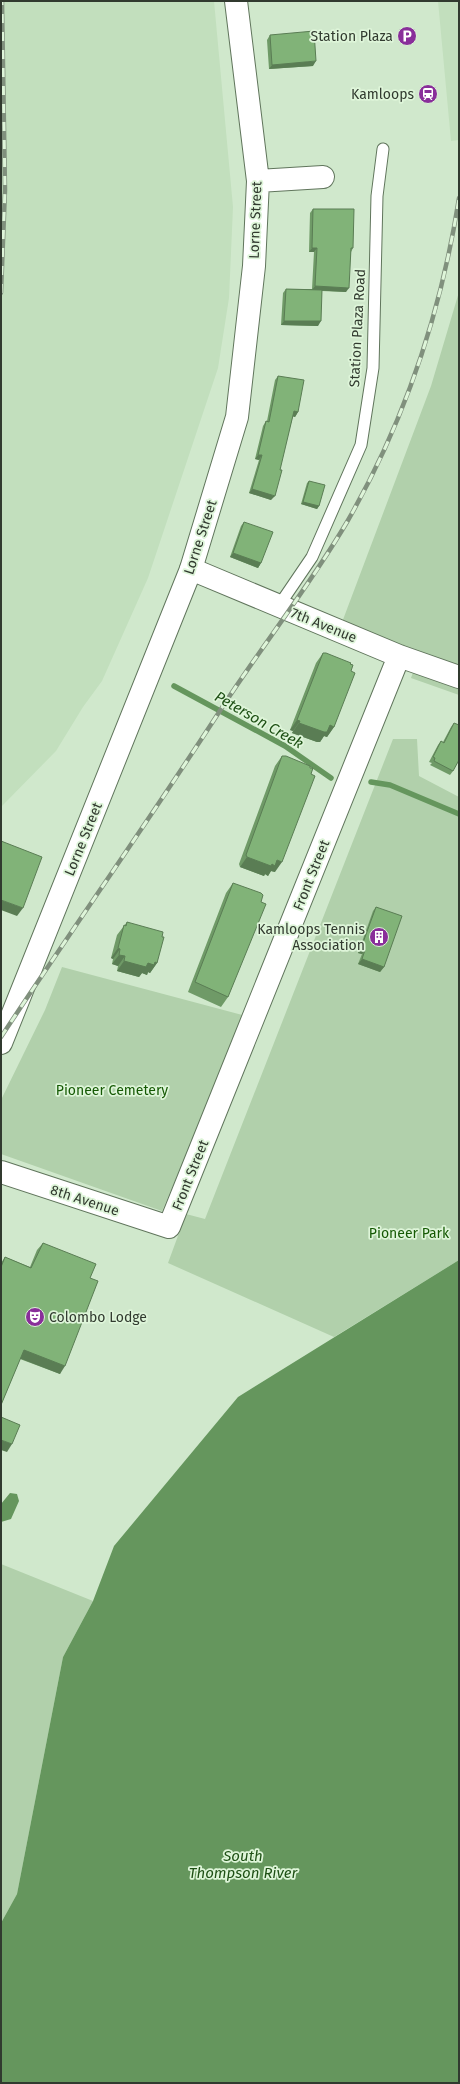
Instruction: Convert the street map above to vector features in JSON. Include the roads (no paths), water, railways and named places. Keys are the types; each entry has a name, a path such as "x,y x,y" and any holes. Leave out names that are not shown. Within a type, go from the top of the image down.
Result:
{"street":[{"name":"Lorne Street","path":"1,1043 191,569 237,417 254,266 258,181 236,1"},
{"path":"258,181 323,177"},
{"name":"7th Avenue","path":"191,569 278,607 399,656 459,677"},
{"name":"Front Street","path":"169,1227 399,656"},
{"name":"8th Avenue","path":"1,1172 169,1227"}],"lane":[{"name":"Station Plaza Road","path":"278,607 312,557 361,445 373,368 377,196 383,149"}],"water":[{"name":"South Thompson River","path":"459,1260 459,2083 1,2083 1,1923 17,1894 63,1657 93,1601 114,1546 238,1397"},
{"path":"10,1493 17,1494 19,1501 11,1519 1,1522 1,1504"}],"waterway":[{"name":"Peterson Creek","path":"174,686 285,746 331,778"},
{"name":"Peterson Creek","path":"371,782 390,785 459,814"}],"railway":[{"path":"1,293 5,190 2,1"},
{"path":"1,1037 170,787 240,680 303,591 347,522 368,484 403,405 418,365 442,283 459,198"}],"place":[{"name":"Station Plaza","path":"407,36"},
{"name":"Kamloops","path":"428,94"},
{"name":"Kamloops Tennis Association","path":"379,937"},
{"name":"Colombo Lodge","path":"35,1317"}],"park label":[{"name":"Pioneer Cemetery","path":"112,1090"},
{"name":"Pioneer Park","path":"409,1233"}]}
